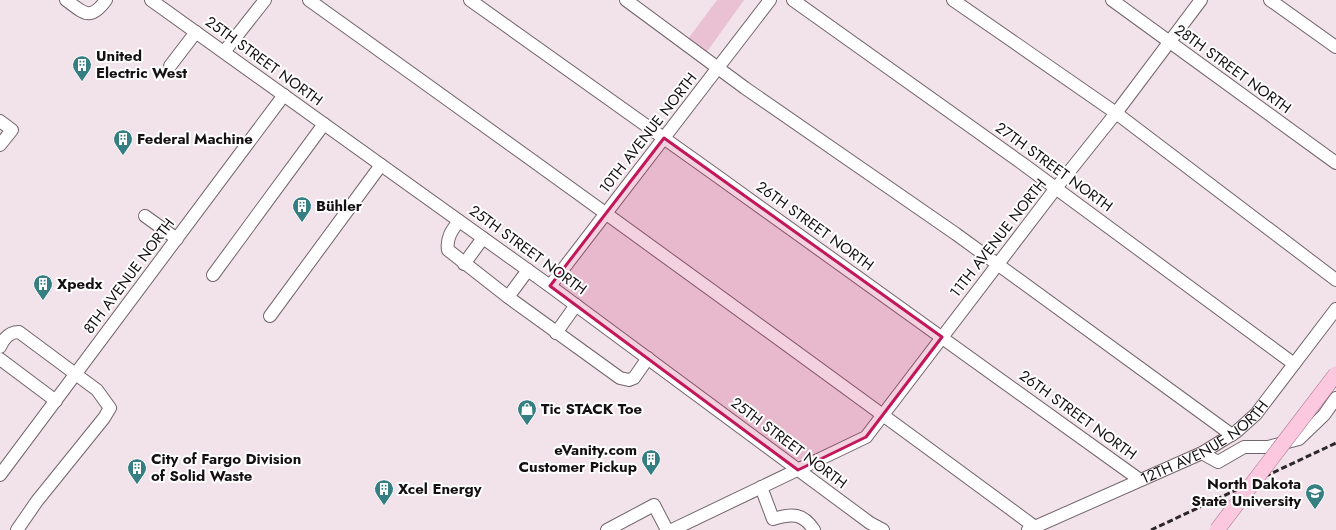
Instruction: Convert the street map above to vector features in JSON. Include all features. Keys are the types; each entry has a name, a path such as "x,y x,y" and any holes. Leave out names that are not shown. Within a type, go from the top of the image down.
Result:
{"main road":[{"path":"1217,530 1336,374"}],"street":[{"path":"66,0 83,12 91,13 99,10 106,0"},
{"name":"25TH STREET NORTH","path":"151,0 484,238 870,523 883,530"},
{"path":"224,52 265,0"},
{"path":"309,0 883,414 1031,528"},
{"name":"26TH STREET NORTH","path":"470,0 1140,480"},
{"path":"626,0 718,68 998,265 1232,434"},
{"name":"10TH AVENUE NORTH","path":"550,286 770,0"},
{"name":"27TH STREET NORTH","path":"793,0 1056,188 1294,364"},
{"path":"953,0 1116,113 1336,280"},
{"name":"28TH STREET NORTH","path":"1112,0 1336,163"},
{"name":"11TH AVENUE NORTH","path":"672,530 697,525 761,487 866,437 1056,188 1116,113 1201,0"},
{"path":"1270,0 1336,47"},
{"path":"170,66 196,32"},
{"name":"8TH AVENUE NORTH","path":"0,475 284,95"},
{"path":"0,121 12,130 0,145"},
{"path":"213,275 324,124"},
{"path":"270,316 381,165"},
{"path":"145,216 176,239"},
{"path":"459,221 449,235 447,244 448,250 464,264 556,333 620,378 628,380 634,378 648,358"},
{"path":"464,264 484,238"},
{"path":"508,297 528,270"},
{"path":"556,333 576,305"},
{"name":"12TH AVENUE NORTH","path":"1031,528 1202,453 1232,434 1256,414 1336,309"},
{"path":"0,347 3,339 13,332 19,332 97,390 110,408 104,418 37,501 17,530"},
{"path":"0,359 56,401"},
{"path":"1202,453 1218,462 1244,447 1268,447 1299,439 1324,415 1336,398"},
{"path":"761,487 773,519 791,514 801,516 814,530"},
{"path":"607,530 654,506 667,530"}],"highlighted area":[{"path":"664,138 942,337 866,437 798,470 550,286"}],"shaded area":[{"path":"717,0 744,0 706,53 688,39"}],"railway":[{"path":"1151,530 1336,443"}],"place":[{"name":"United Electric West","path":"82,82"},
{"name":"Federal Machine","path":"123,156"},
{"name":"Bühler","path":"302,223"},
{"name":"Xpedx","path":"43,301"},
{"name":"Tic STACK Toe","path":"527,426"},
{"name":"eVanity.com Customer Pickup","path":"651,476"},
{"name":"City of Fargo Division of Solid Waste","path":"137,485"},
{"name":"Xcel Energy","path":"384,506"},
{"name":"North Dakota State University","path":"1315,510"}]}
